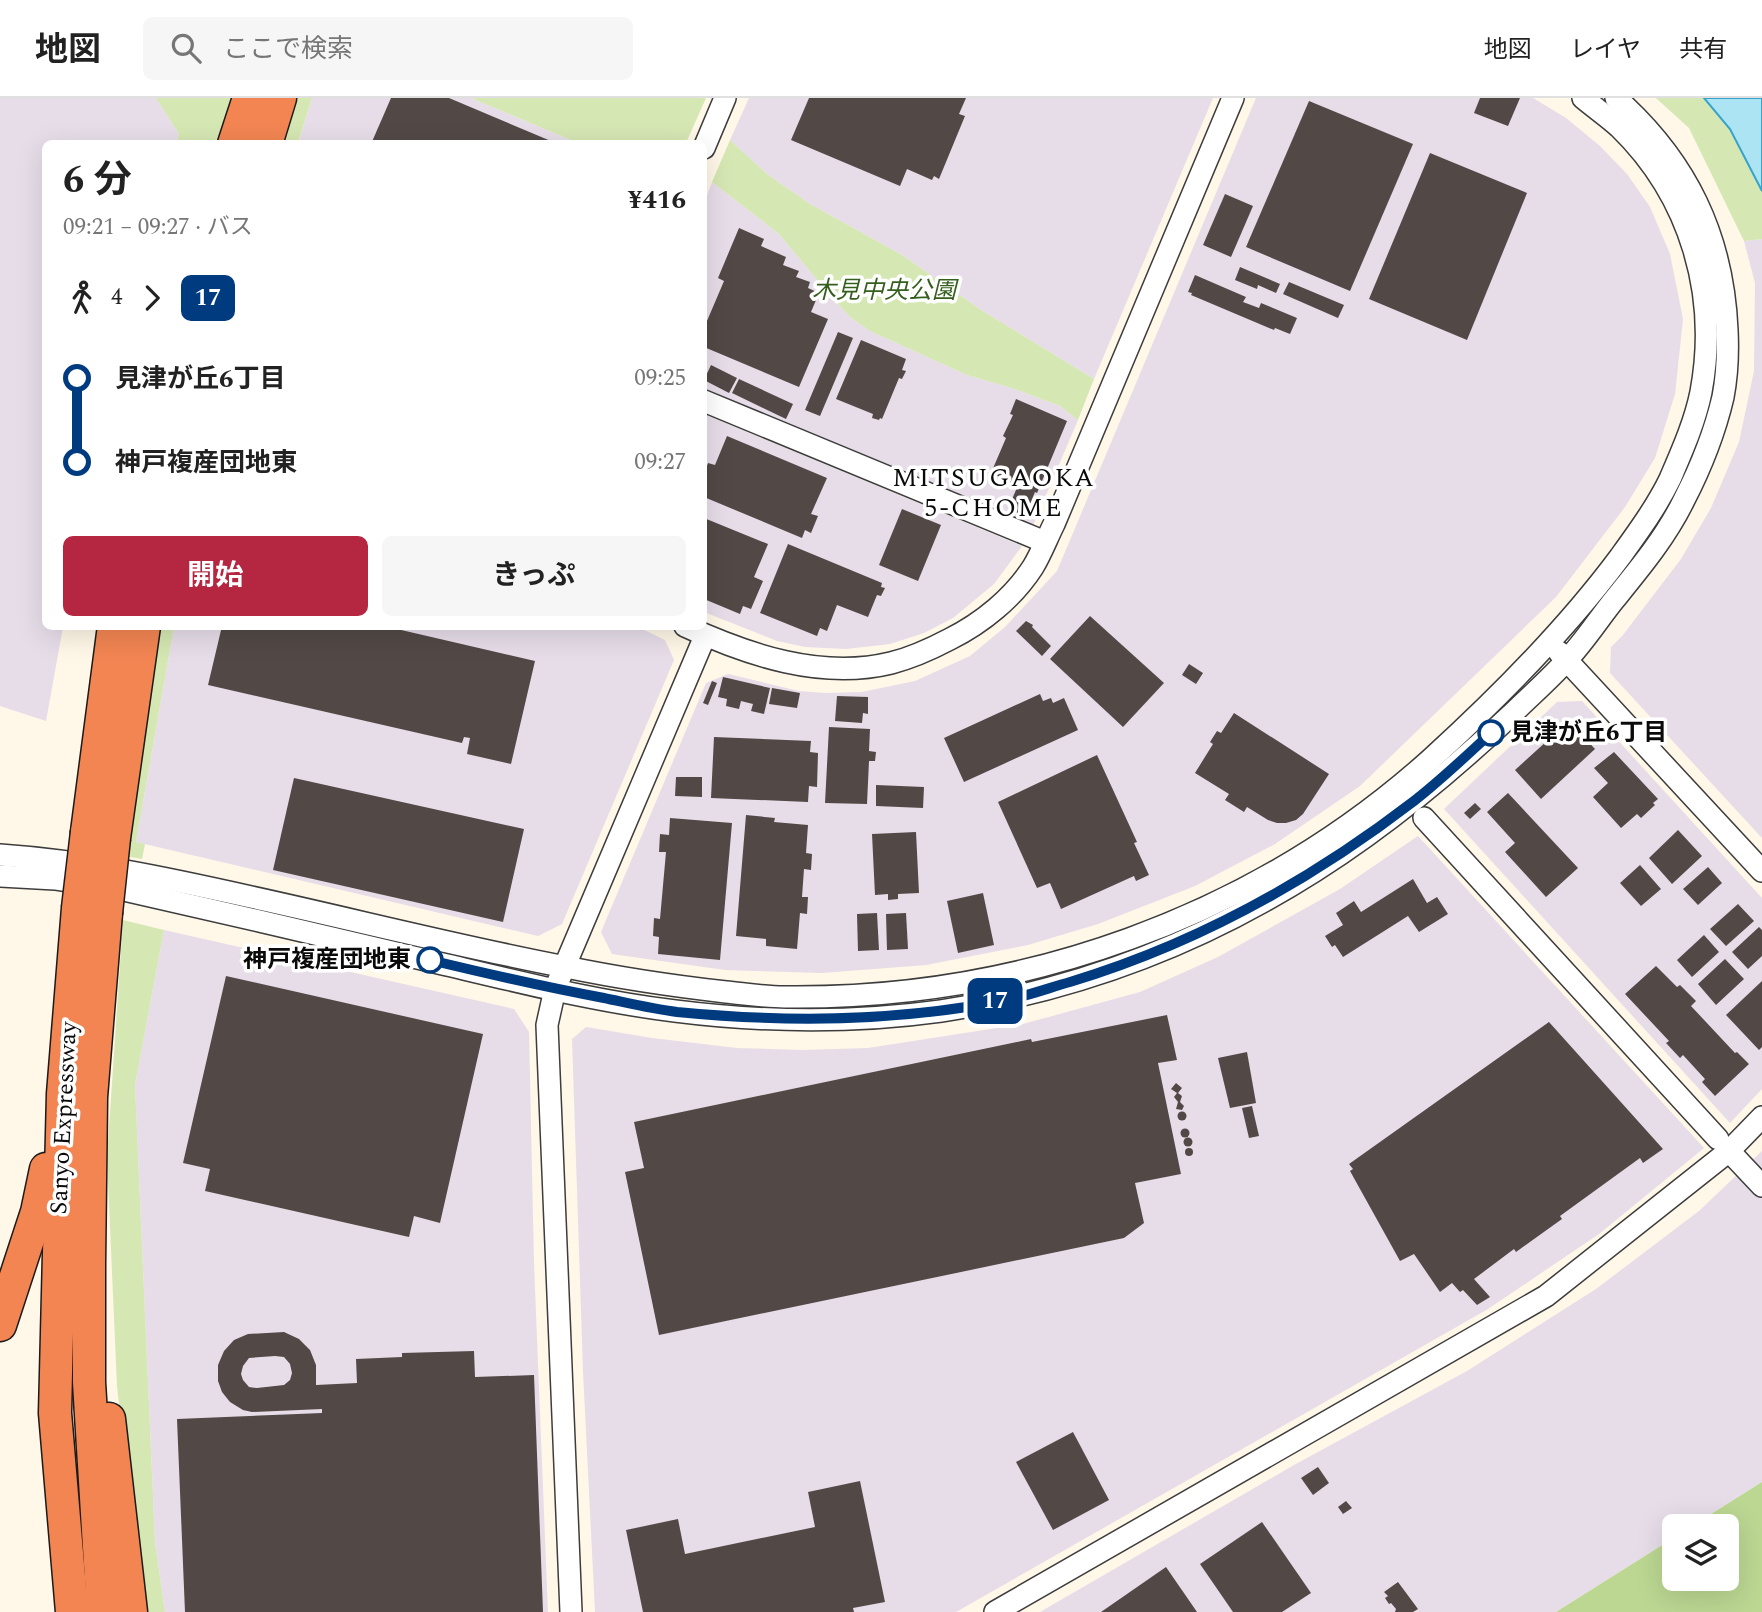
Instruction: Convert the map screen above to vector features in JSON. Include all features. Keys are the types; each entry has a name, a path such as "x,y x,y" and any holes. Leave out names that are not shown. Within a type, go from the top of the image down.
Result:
{"highway":[{"path":"235,140 249,98"},
{"path":"266,140 280,98"},
{"name":"Sanyo Expressway","path":"72,1612 55,1413 63,1094 92,911 101,835 114,630"},
{"name":"Sanyo Expressway","path":"101,835 143,630"},
{"name":"Sanyo Expressway","path":"92,911 89,1382 103,1612"},
{"path":"0,1325 37,1212 63,1094"},
{"path":"89,1265 131,1612"}],"street":[{"path":"707,141 725,98"},
{"path":"693,630 752,653 802,666 841,668 890,664 927,651 966,631 1004,602 1033,567 1045,542 1233,98"},
{"path":"0,855 55,859 133,870 565,967 684,987 778,998 859,996 936,988 1014,975 1105,949 1256,883 1331,836 1402,785 1477,717 1585,603 1666,488 1701,394 1706,343 1704,296 1697,258 1681,211 1655,171 1620,129 1583,98"},
{"path":"0,876 55,878 124,890 555,989 674,1011 775,1020 860,1018 936,1011 1016,998 1112,969 1182,942 1263,902 1341,854 1416,800 1492,733 1567,660 1652,553 1684,501 1724,394 1727,344 1725,297 1717,253 1698,201 1672,158 1633,113 1616,98"},
{"path":"707,402 1045,542"},
{"path":"571,1612 547,1025 555,989 705,636"},
{"path":"1549,641 1762,871"},
{"path":"1424,818 1762,1186"},
{"path":"995,1612 1546,1296 1724,1145 1762,1117"}],"shaded area":[{"path":"0,98 156,98 179,134 177,140 42,140 42,630 62,630 46,721 0,706"},
{"path":"312,98 471,98 571,140 299,140"},
{"path":"749,98 1213,98 1094,379 981,310 902,255 810,204 767,174 730,140"},
{"path":"1256,98 1533,98 1566,118 1600,146 1627,174 1650,207 1670,254 1683,319 1675,394 1655,458 1625,507 1556,597 1360,786 1275,844 1195,886 1098,924 1028,945 926,965 822,973 725,970 612,954 601,932 706,683 728,674 799,691 825,693 862,692 915,681 970,656 1005,627 1057,571"},
{"path":"712,182 779,234 850,317 870,331 967,375 1060,406 1078,420 1032,528 707,392 707,195"},
{"path":"1762,239 1762,838 1610,673 1611,647 1681,559 1711,508 1739,442 1754,371 1755,283 1744,241"},
{"path":"707,415 1022,546 994,584 953,618 924,633 890,644 846,649 805,647 777,641 707,613"},
{"path":"173,630 644,630 665,640 674,660 562,924 538,936 136,842"},
{"path":"1582,701 1762,898 1762,1089 1730,1123 1444,809 1557,702"},
{"path":"1418,836 1704,1148 1599,1234 1488,1309 956,1612 595,1612 583,1371 572,1039 586,1027 737,1048 868,1048 1023,1024 1140,992 1218,957 1340,889"},
{"path":"164,930 514,1009 529,1032 534,1264 548,1612 165,1612 155,1542 135,1085"},
{"path":"1762,1151 1762,1482 1711,1514 1662,1514 1662,1545 1556,1612 1040,1612 1294,1465 1467,1371 1596,1289 1699,1211"}],"green space":[{"path":"156,98 237,98 221,140 177,140 179,134"},
{"path":"296,98 312,98 299,140 281,140"},
{"path":"471,98 706,98 687,140 571,140"},
{"path":"1656,98 1704,98 1730,129 1762,191 1762,239 1744,241 1689,128"},
{"name":"木見中央公園","path":"730,140 767,174 810,204 902,255 981,310 1094,379 1078,420 1060,406 967,375 870,331 850,317 779,234 712,182"},
{"path":"155,630 173,630 136,842 145,844 142,859 125,856"},
{"path":"123,920 164,930 135,1085 155,1542 165,1612 143,1612 117,1386 107,1158"},
{"path":"1762,1482 1762,1612 1556,1612 1662,1545 1662,1591 1739,1591 1739,1514 1711,1514"}],"water":[{"path":"1704,98 1762,98 1762,191 1730,129"}],"building":[{"path":"391,98 449,98 549,140 373,140"},
{"path":"809,98 966,98 959,114 965,116 939,179 934,176 932,180 907,169 900,186 791,140"},
{"path":"1480,98 1520,98 1508,126 1474,113"},
{"path":"1309,101 1413,144 1350,291 1246,247"},
{"path":"1430,153 1527,193 1467,340 1369,299"},
{"path":"1225,194 1253,206 1231,257 1203,245"},
{"path":"739,228 764,239 761,246 786,257 783,265 799,271 796,277 810,282 808,288 819,293 811,312 828,319 799,387 707,348 707,321 724,281 718,278"},
{"path":"1240,267 1280,284 1276,293 1258,285 1257,289 1235,280"},
{"path":"1195,275 1246,297 1243,302 1259,308 1261,303 1297,318 1290,334 1275,328 1274,330 1191,295 1192,293 1188,292"},
{"path":"1289,282 1344,305 1338,318 1283,294"},
{"path":"838,332 853,338 820,416 805,410"},
{"path":"861,340 906,359 902,370 906,371 902,379 899,378 882,419 879,420 872,418 873,414 836,399"},
{"path":"711,365 737,378 729,393 707,382"},
{"path":"739,379 793,404 786,419 732,393"},
{"path":"1016,399 1067,421 1025,516 1008,509 1018,485 991,473 1006,438 1003,436 1013,415 1010,414"},
{"path":"727,436 827,478 811,514 818,516 811,533 805,530 802,538 707,498 707,466 708,463 715,465"},
{"path":"902,509 941,525 918,581 879,565"},
{"path":"707,519 768,544 754,577 763,581 751,609 743,606 740,614 707,600"},
{"path":"788,544 882,583 881,587 885,588 881,596 877,595 868,617 837,605 827,631 820,628 817,636 760,613"},
{"path":"1090,616 1164,683 1123,727 1050,659"},
{"path":"1026,621 1033,625 1051,646 1042,656 1016,631"},
{"path":"221,630 401,630 535,661 511,764 467,754 470,738 464,737 462,743 208,685"},
{"path":"1189,664 1203,673 1196,684 1182,675"},
{"path":"723,677 770,688 764,714 751,711 753,704 741,701 739,709 726,706 727,699 718,697"},
{"path":"712,681 717,683 708,705 703,703"},
{"path":"772,688 800,693 797,708 769,704"},
{"path":"1040,694 1043,701 1051,698 1053,703 1064,698 1078,730 964,782 944,738"},
{"path":"837,696 868,697 868,714 863,713 862,723 835,721"},
{"path":"1234,713 1329,774 1303,814 1296,820 1277,823 1247,807 1244,812 1225,800 1229,794 1195,773 1213,744 1210,742 1217,731 1221,733"},
{"path":"1569,721 1595,749 1541,799 1515,770"},
{"path":"829,727 870,729 869,751 876,752 875,761 869,761 867,804 825,803"},
{"path":"714,737 811,741 810,752 818,753 817,787 809,786 808,802 711,798"},
{"path":"1614,752 1658,799 1641,818 1637,814 1621,828 1593,797 1608,783 1594,768"},
{"path":"1097,755 1137,842 1134,843 1149,875 1136,881 1134,876 1061,909 1050,883 1037,888 998,802"},
{"path":"676,777 702,777 702,797 675,796"},
{"path":"294,778 524,829 503,922 273,870"},
{"path":"876,785 924,787 923,808 876,806"},
{"path":"1508,793 1578,868 1546,897 1505,852 1515,843 1487,812"},
{"path":"1475,803 1481,809 1470,819 1464,813"},
{"path":"746,815 775,818 774,822 808,825 806,853 812,854 811,870 804,869 802,897 808,897 807,914 800,913 797,949 766,946 766,939 736,936"},
{"path":"670,818 732,823 720,960 658,954 659,937 653,936 654,918 660,919 666,852 659,852 660,834 669,835"},
{"path":"1678,830 1702,856 1672,884 1649,858"},
{"path":"916,832 919,893 898,894 898,899 888,900 888,894 875,895 872,834"},
{"path":"1640,865 1661,889 1641,906 1620,883"},
{"path":"1708,867 1722,883 1698,905 1683,889"},
{"path":"1413,879 1427,903 1437,897 1448,914 1419,932 1408,916 1343,957 1335,945 1332,947 1325,936 1343,925 1336,913 1354,901 1361,912"},
{"path":"983,893 994,945 958,953 947,901"},
{"path":"1738,904 1754,921 1726,946 1710,929"},
{"path":"877,913 879,950 858,951 857,914"},
{"path":"906,913 908,949 887,950 886,914"},
{"path":"1759,927 1762,930 1762,956 1748,969 1732,952"},
{"path":"1704,935 1719,952 1692,977 1677,960"},
{"path":"1725,959 1744,979 1716,1005 1698,984"},
{"path":"1656,966 1696,1001 1691,1006 1735,1053 1749,1064 1715,1096 1702,1082 1705,1079 1683,1055 1680,1058 1666,1043 1669,1041 1625,994"},
{"path":"226,976 483,1034 440,1223 414,1216 409,1237 205,1191 210,1169 183,1163"},
{"path":"1762,981 1762,1047 1759,1050 1726,1015"},
{"path":"1167,1015 1177,1060 1158,1063 1181,1174 1135,1183 1144,1223 1124,1238 659,1335 625,1172 644,1168 634,1122 1031,1039 1032,1042"},
{"path":"1549,1022 1663,1149 1643,1163 1640,1158 1560,1216 1562,1219 1516,1252 1514,1249 1474,1279 1490,1297 1477,1305 1452,1283 1440,1292 1414,1254 1400,1261 1350,1171 1353,1169 1349,1164"},
{"path":"1247,1052 1256,1103 1230,1108 1218,1058"},
{"path":"1176,1083 1182,1088 1178,1093 1182,1096 1182,1110 1176,1109 1178,1102 1174,1097 1177,1093 1171,1089"},
{"path":"1252,1106 1259,1136 1249,1138 1242,1108"},
{"path":"1182,1112 1186,1116 1182,1120 1178,1116"},
{"path":"1185,1129 1189,1133 1185,1137 1181,1133"},
{"path":"1188,1138 1192,1142 1188,1146 1184,1142"},
{"path":"1189,1148 1193,1152 1189,1156 1185,1152"},
{"path":"284,1332 299,1339 310,1350 316,1365 316,1385 357,1383 356,1359 402,1357 402,1353 474,1351 475,1377 534,1375 543,1612 185,1612 177,1419 322,1413 322,1409 252,1412 230,1402 218,1381 218,1365 224,1351 234,1340 248,1334","holes":["284,1357 290,1364 292,1373 290,1380 284,1385 257,1388 249,1387 243,1380 243,1366 249,1358"]},
{"path":"1073,1432 1109,1500 1053,1530 1016,1462"},
{"path":"1318,1467 1329,1483 1313,1495 1301,1478"},
{"path":"860,1481 885,1602 853,1608 854,1612 643,1612 626,1530 678,1519 685,1554 815,1527 808,1492"},
{"path":"1346,1501 1352,1508 1343,1514 1338,1507"},
{"path":"1262,1522 1311,1593 1282,1612 1233,1612 1200,1564"},
{"path":"1166,1567 1197,1612 1101,1612"},
{"path":"1398,1582 1418,1609 1413,1612 1395,1612 1396,1609 1389,1604 1385,1598 1388,1596 1384,1592"}],"bus line":[{"name":"17","path":"430,960 555,989 674,1011 775,1020 860,1018 936,1011 1016,998 1112,969 1182,942 1263,902 1341,854 1416,800 1491,733"}],"place":[{"name":"見津が丘6丁目","path":"1491,733"},
{"name":"神戸複産団地東","path":"430,960"}],"district":[{"name":"MITSUGAOKA 5-CHOME","path":"994,493"}]}
